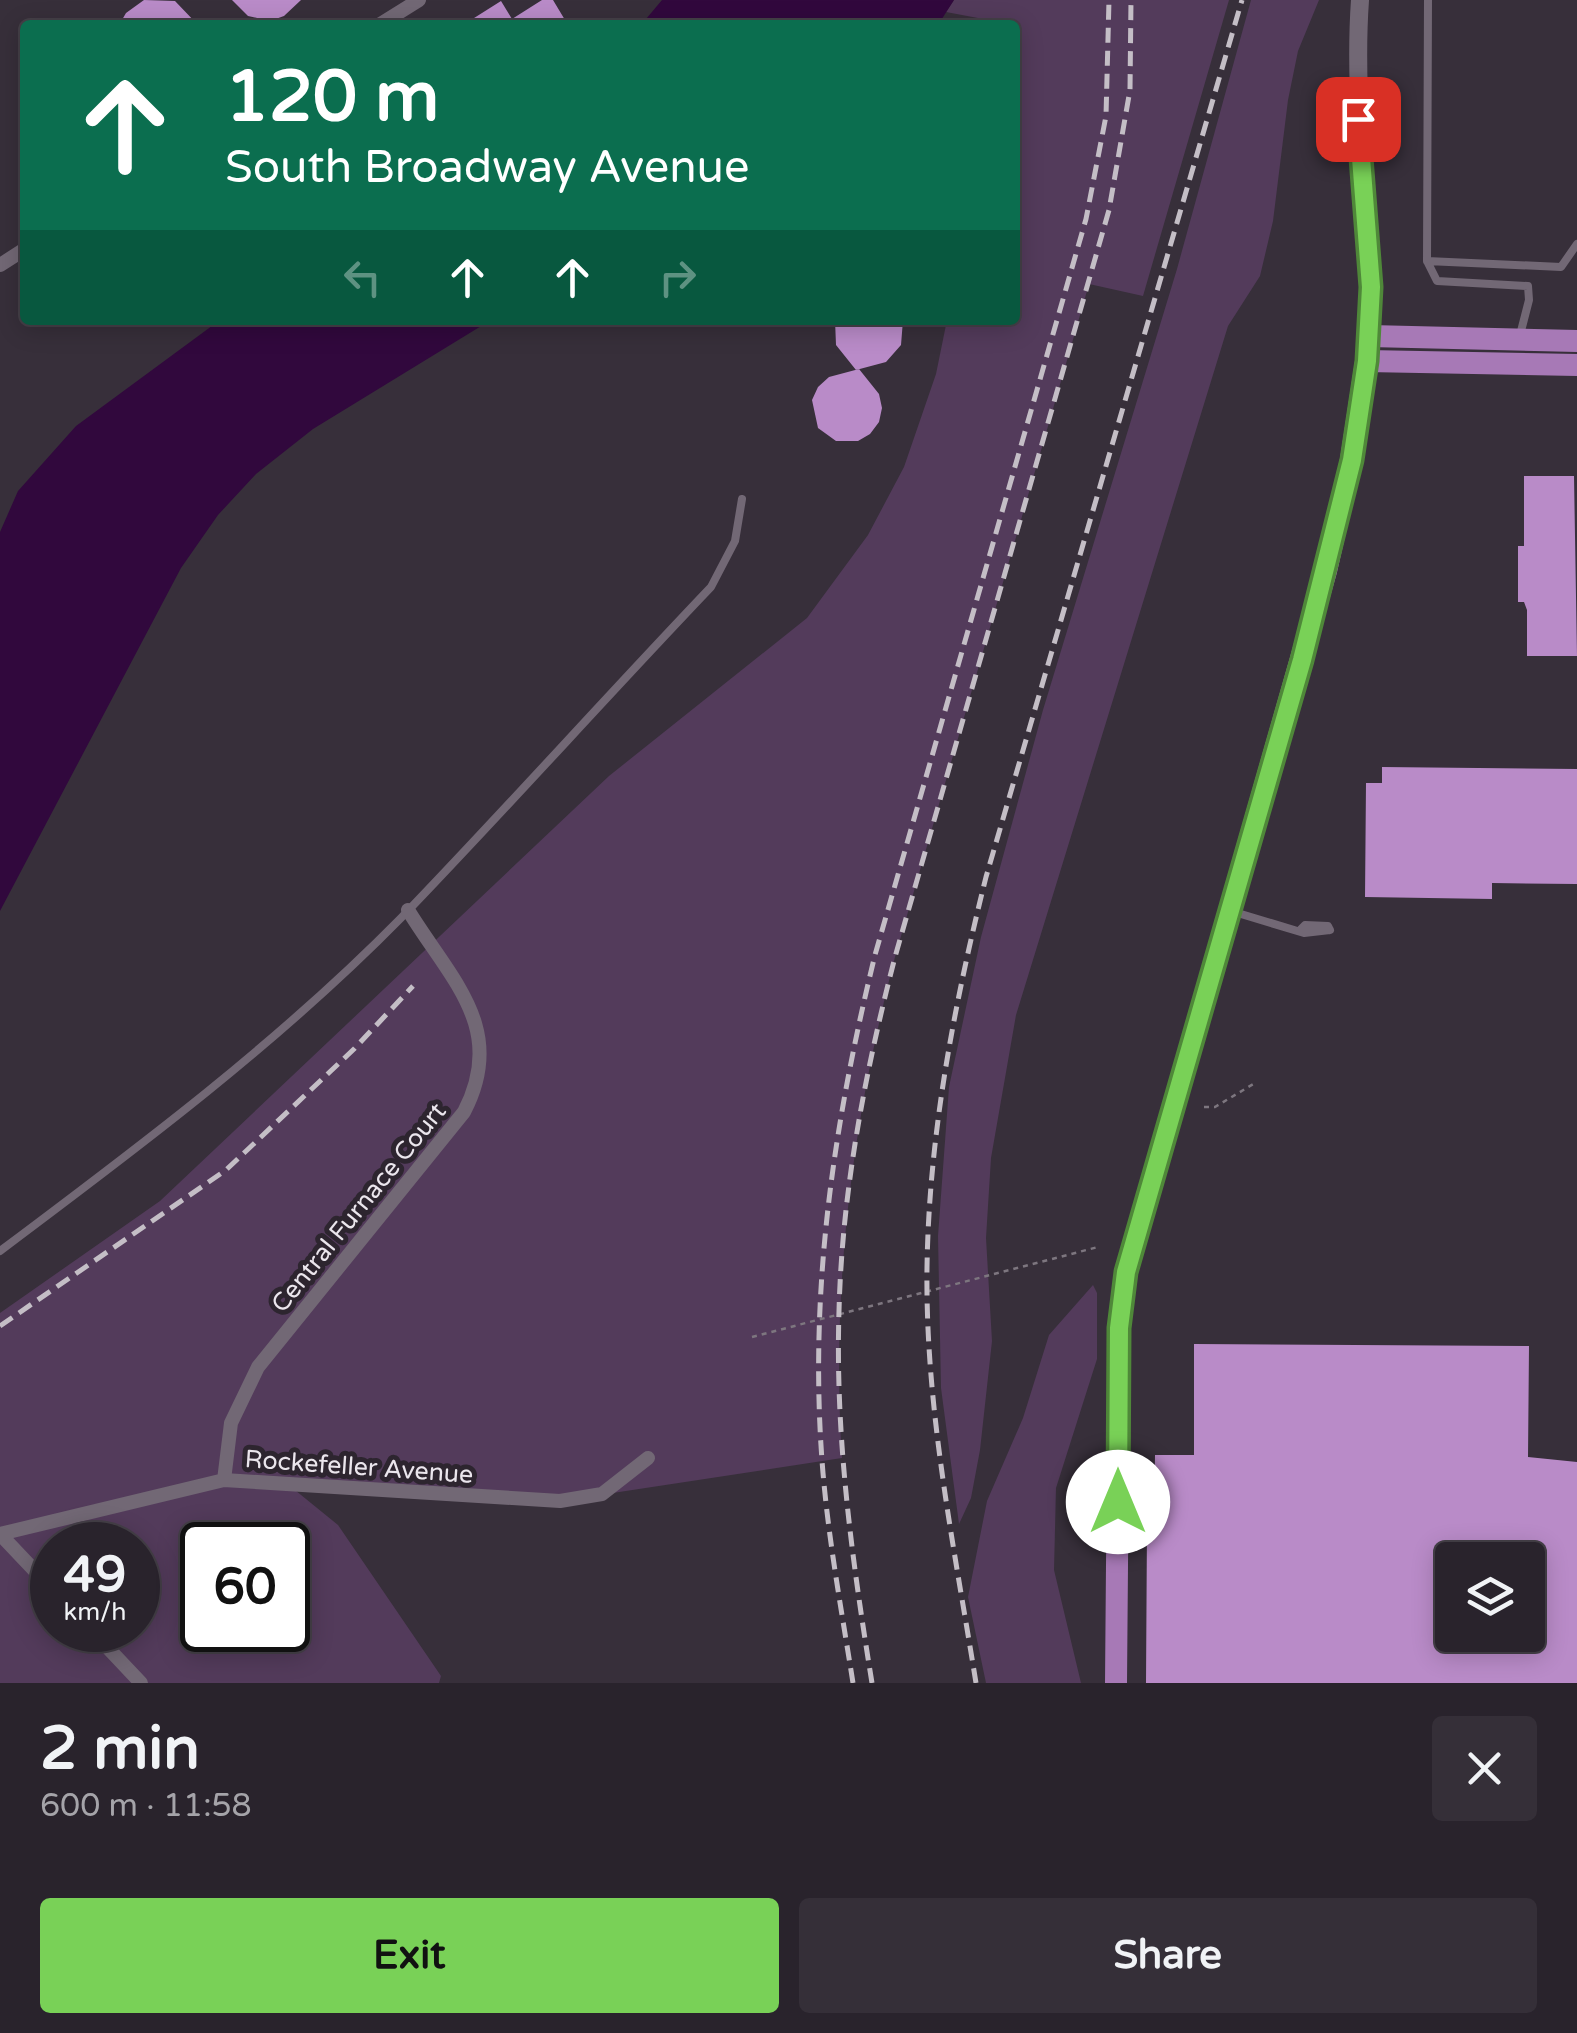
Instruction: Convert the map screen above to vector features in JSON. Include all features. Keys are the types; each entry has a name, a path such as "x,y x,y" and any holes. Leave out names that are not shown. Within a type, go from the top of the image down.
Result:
{"main road":[{"path":"1116,1683 1119,1328 1126,1272 1326,571 1352,460 1370,336 1577,341"},
{"path":"1367,361 1577,365"}],"street":[{"path":"388,20 419,0"},
{"path":"1360,0 1357,98 1370,252 1370,336"},
{"name":"Central Furnace Court","path":"224,1480 232,1423 258,1368 464,1112 475,1090 482,1050 473,1013 466,996 408,910"},
{"name":"Rockefeller Avenue","path":"0,1534 224,1480 560,1501 602,1494 648,1458"},
{"path":"0,1534 30,1566"},
{"path":"112,1652 142,1683"}],"lane":[{"path":"1428,0 1427,261 1437,282 1528,286 1529,300 1518,340"},
{"path":"1427,261 1561,267 1577,244"},
{"path":"0,1251 178,1116 264,1044 408,910 711,587 735,541 742,499"},
{"path":"1232,911 1301,929"}],"path":[{"path":"1204,1107 1215,1107 1256,1083"},
{"path":"752,1338 1098,1247"}],"shaded area":[{"path":"662,0 954,0 941,20 645,20"},
{"path":"954,0 1229,0 1143,296 1089,284 895,957 867,1081 848,1206 840,1331 842,1458 560,1501 290,1486 338,1525 441,1676 439,1683 0,1683 0,1313 160,1201 609,776 807,618 868,535 904,467 936,374 946,325 1020,325 1020,20 988,20 946,12"},
{"path":"1251,0 1319,0 1298,51 1273,221 1260,276 1228,326 1016,1015 991,1158 986,1238 992,1341 980,1450 971,1498 959,1524 941,1388 938,1236 949,1087 981,937 1043,710 1177,269"},
{"path":"213,325 483,325 313,429 256,474 218,515 181,568 0,911 0,532 18,491 76,426"},
{"path":"1093,1285 1097,1293 1097,1359 1056,1488 1054,1570 1081,1683 986,1683 968,1597 987,1501 1023,1418 1049,1335"}],"building":[{"path":"144,0 175,1 193,20 122,20"},
{"path":"232,0 301,0 284,16 273,20 248,16"},
{"path":"542,0 553,0 565,20 471,20 501,1 512,19"},
{"path":"835,325 903,325 901,345 886,362 856,370 836,345"},
{"path":"859,369 879,394 879,422 858,441 836,441 818,428 812,400 829,377"},
{"path":"1524,476 1574,476 1577,656 1527,656 1527,610 1524,602 1518,602 1518,546 1524,546"},
{"path":"1382,767 1577,769 1577,884 1492,883 1492,899 1365,897 1366,783 1382,783"},
{"path":"1194,1344 1529,1346 1528,1457 1577,1462 1577,1683 1146,1683 1147,1524 1154,1524 1155,1455 1194,1455"}],"railway":[{"path":"853,1683 829,1526 819,1407 822,1276 836,1147 875,955 1086,219 1106,116 1109,0"},
{"path":"872,1683 842,1451 838,1358 841,1266 857,1132 895,957 1109,210 1130,90 1131,0"},
{"path":"976,1683 936,1424 928,1319 929,1218 945,1070 986,877 1242,0"},
{"path":"0,1326 226,1170 354,1049 413,986"}],"route":[{"path":"1118,1502 1119,1328 1126,1272 1302,660 1340,514 1363,400 1371,287 1358,119"}]}
